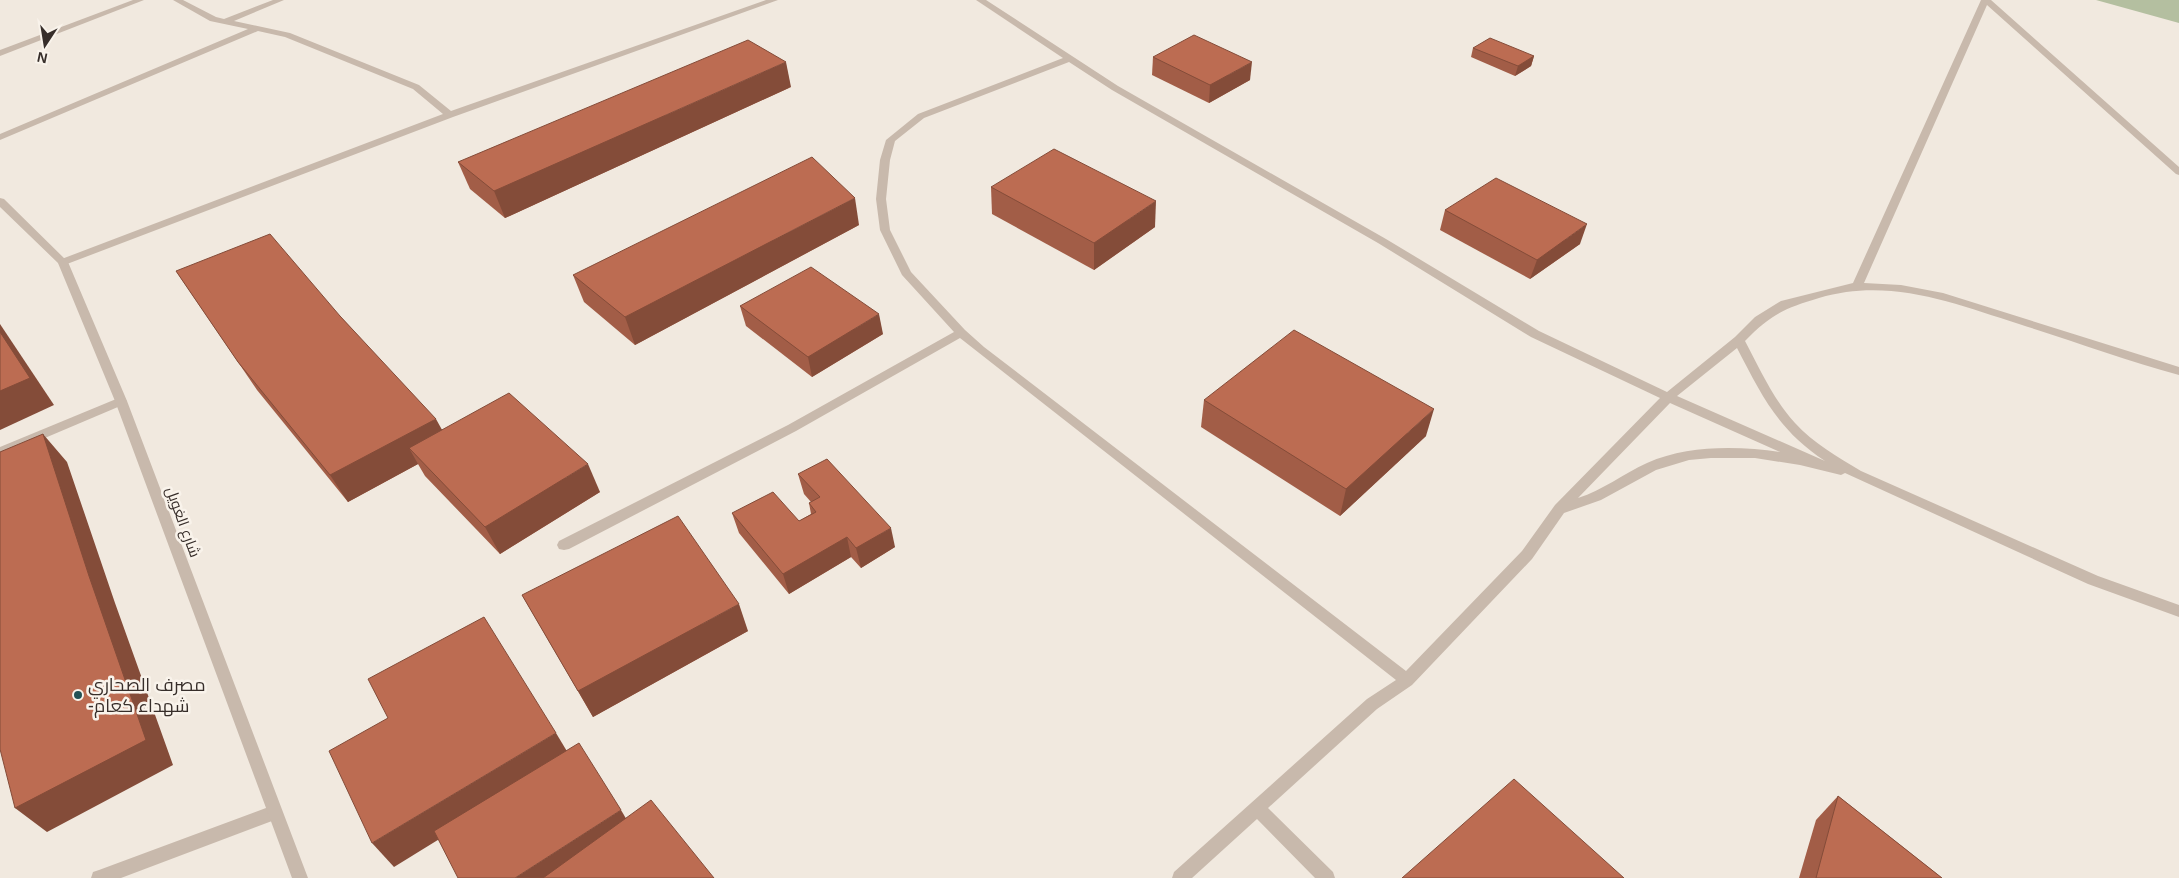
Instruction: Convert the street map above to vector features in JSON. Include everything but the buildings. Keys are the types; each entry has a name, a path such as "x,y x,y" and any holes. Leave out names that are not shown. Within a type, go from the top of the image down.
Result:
{"street":[{"path":"0,53 140,0"},
{"path":"177,0 224,22 287,35 416,86 450,116"},
{"path":"224,22 280,0"},
{"path":"63,262 450,116 774,0"},
{"path":"980,0 1068,59 1199,137 1382,241 1535,334 1812,462"},
{"path":"1858,286 1985,0 2179,172"},
{"path":"0,137 258,28"},
{"path":"1068,59 921,116 891,140 885,160 881,198 885,230 906,273 961,333 980,350 1407,680"},
{"name":"شارع الغويل","path":"0,201 63,262 121,401 274,813 300,878"},
{"path":"1180,878 1372,704 1407,680 1526,555 1560,509 1668,397 1739,340 1759,320 1785,304 1830,291 1858,286 1877,286 1939,296 2179,371"},
{"path":"564,545 792,428 961,333"},
{"path":"1739,340 1756,375 1791,427 1826,455 1856,474 2093,580 2179,611"},
{"path":"0,452 121,401"},
{"path":"1560,509 1600,495 1633,475 1669,460 1732,452 1771,455 1812,462 1856,474"},
{"path":"1256,808 1327,878"},
{"path":"99,878 274,813"}],"green space":[{"path":"2096,0 2179,0 2179,23"}],"place":[{"name":"مصرف الصحاري -شهداء كعام","path":"78,695"}]}
